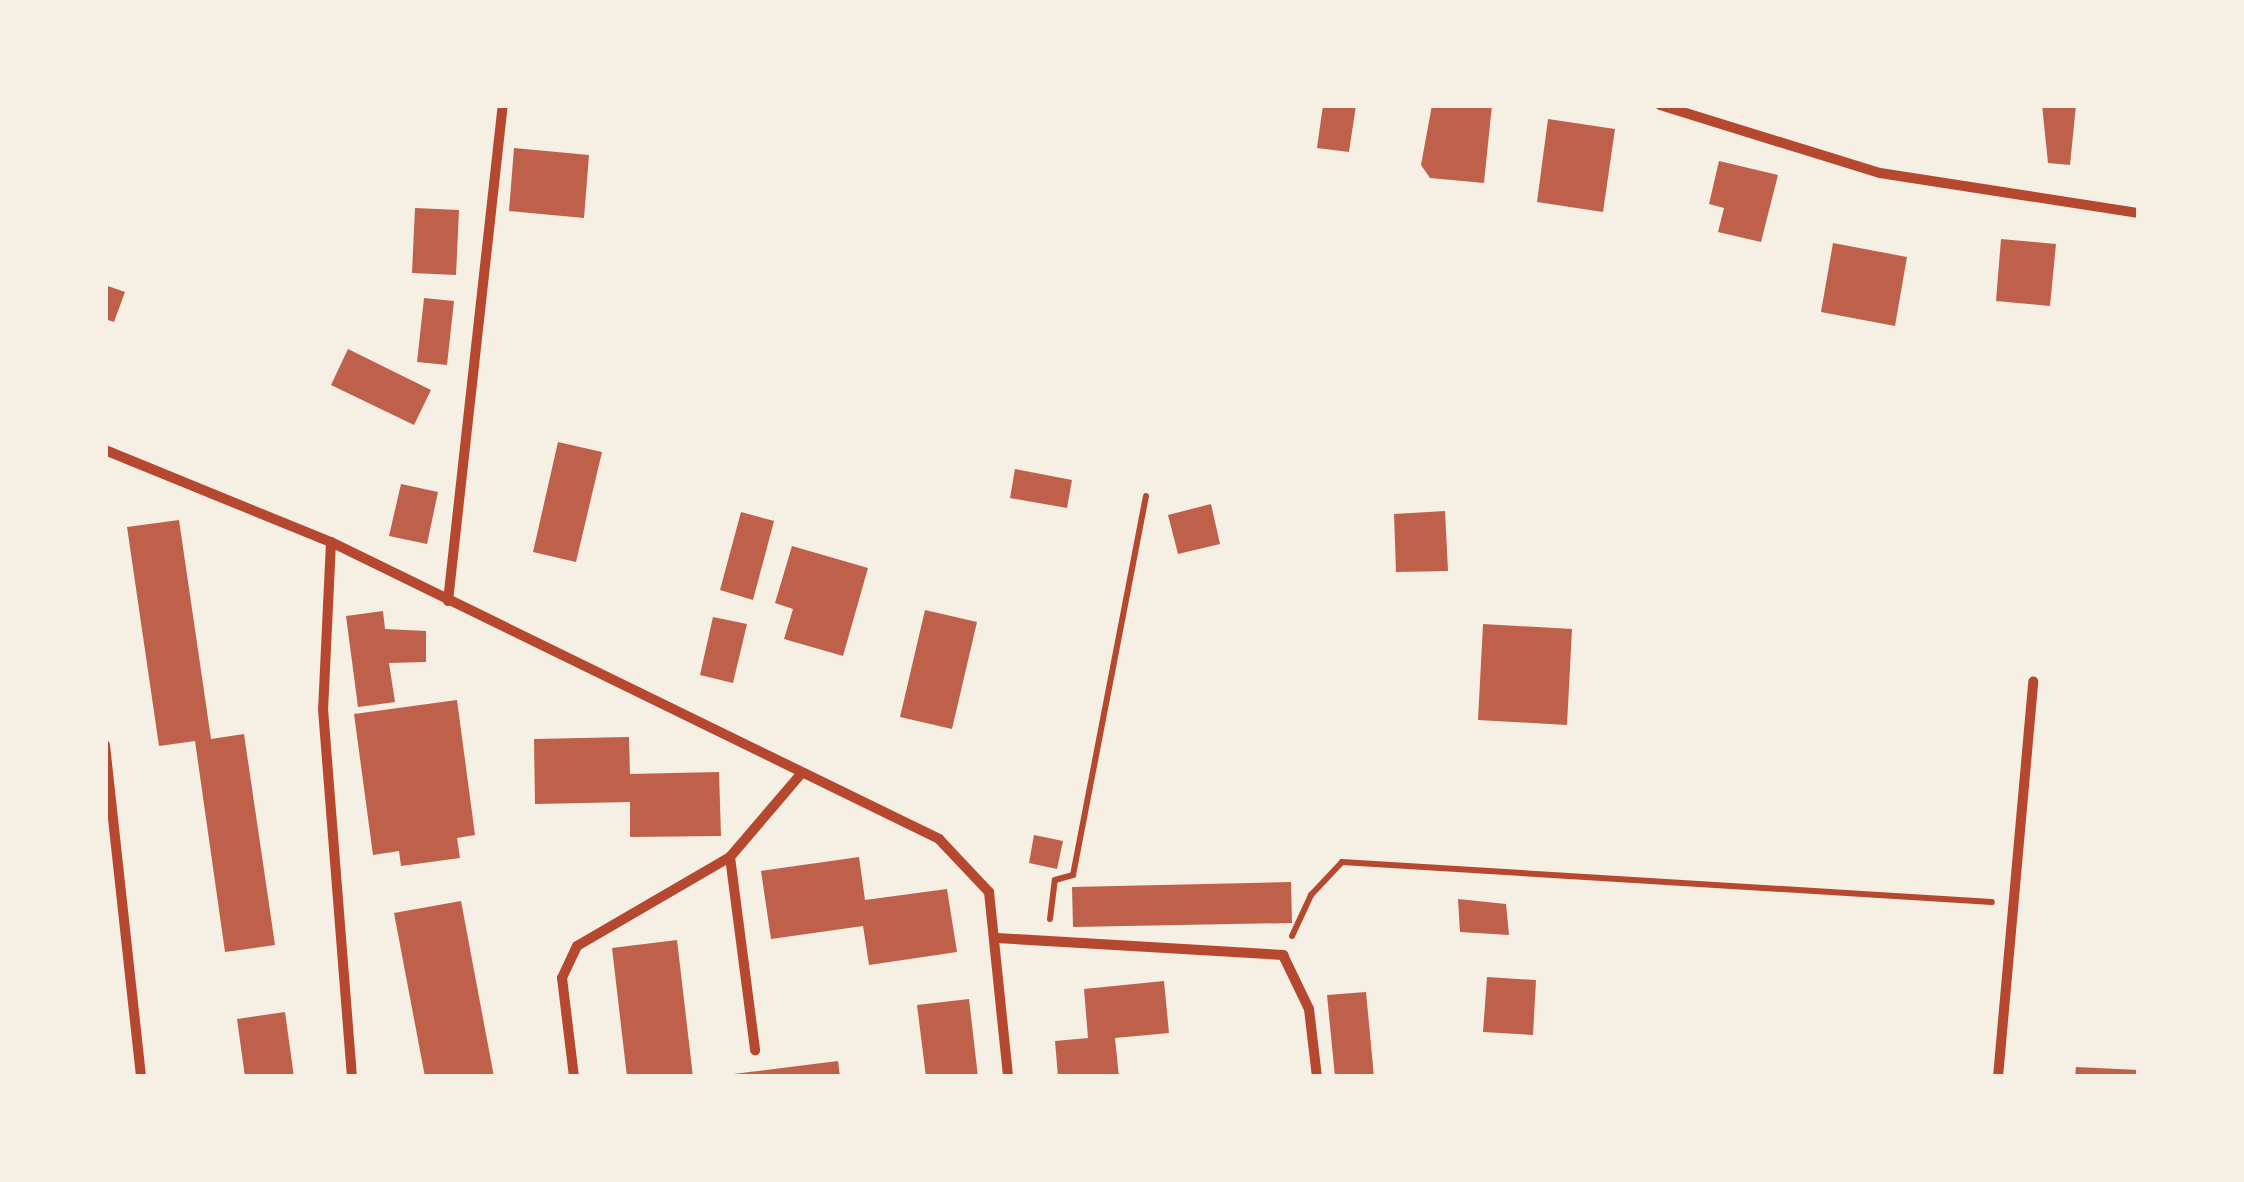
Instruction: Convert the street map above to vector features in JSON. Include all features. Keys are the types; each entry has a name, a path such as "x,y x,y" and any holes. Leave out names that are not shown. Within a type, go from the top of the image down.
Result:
{"street":[{"path":"448,602 503,105"},
{"path":"1660,105 1880,173 2139,213"},
{"path":"105,450 330,542 800,775 939,839 989,892 997,938 1008,1077"},
{"path":"330,542 323,709 352,1077"},
{"path":"1998,1077 2032,682"},
{"path":"105,745 140,1077"},
{"path":"574,1077 562,978 577,946 730,858 800,775"},
{"path":"730,858 755,1050"},
{"path":"997,938 1051,945 1231,946 1284,955 1309,1009 1317,1077"}],"path":[{"path":"1051,945 1055,880 1073,874 1146,496"},
{"path":"1284,955 1311,895 1342,862 2013,904"}],"building":[{"path":"1323,105 1356,105 1349,152 1317,148"},
{"path":"1432,105 1492,105 1484,183 1430,178 1421,165"},
{"path":"2042,105 2076,105 2070,165 2048,163"},
{"path":"1548,119 1615,129 1603,212 1537,202"},
{"path":"514,148 589,155 584,218 509,211"},
{"path":"1719,161 1778,175 1761,242 1718,232 1724,208 1709,204"},
{"path":"415,208 459,210 456,275 412,273"},
{"path":"2001,239 2056,244 2050,306 1996,301"},
{"path":"1833,243 1907,257 1895,326 1821,312"},
{"path":"105,285 125,292 114,322 105,319"},
{"path":"424,298 454,301 447,365 417,362"},
{"path":"348,349 431,390 414,425 331,385"},
{"path":"558,442 602,452 576,562 533,552"},
{"path":"1015,469 1072,480 1067,508 1010,498"},
{"path":"401,484 438,492 427,544 389,536"},
{"path":"1211,504 1220,544 1178,554 1168,515"},
{"path":"1445,511 1448,571 1396,572 1394,514"},
{"path":"741,512 774,521 753,600 720,590"},
{"path":"179,520 211,739 244,734 275,945 225,952 195,741 159,746 127,527"},
{"path":"792,546 868,568 843,656 784,639 793,609 775,603"},
{"path":"925,610 977,622 952,729 900,717"},
{"path":"383,611 385,629 426,631 426,662 389,663 395,702 358,707 346,616"},
{"path":"713,617 747,624 733,683 700,675"},
{"path":"1483,624 1572,629 1567,725 1478,720"},
{"path":"457,700 475,835 457,838 460,858 401,866 399,851 373,855 354,714"},
{"path":"629,737 630,774 719,772 721,836 630,837 630,802 535,804 534,739"},
{"path":"1034,835 1063,841 1057,869 1029,863"},
{"path":"859,857 865,900 947,889 957,952 869,965 863,926 771,939 761,871"},
{"path":"1291,882 1292,923 1073,927 1072,887"},
{"path":"1458,899 1506,904 1509,935 1460,932"},
{"path":"461,901 494,1077 425,1077 394,913"},
{"path":"677,940 693,1077 627,1077 612,948"},
{"path":"1487,977 1536,980 1533,1035 1483,1032"},
{"path":"1164,981 1169,1033 1115,1038 1119,1077 1058,1077 1055,1041 1088,1038 1084,989"},
{"path":"1366,992 1374,1077 1335,1077 1327,995"},
{"path":"969,999 978,1077 926,1077 917,1005"},
{"path":"285,1012 294,1077 245,1077 237,1019"},
{"path":"838,1061 840,1077 725,1077 725,1075"},
{"path":"2076,1067 2139,1070 2139,1077 2075,1077"}]}
